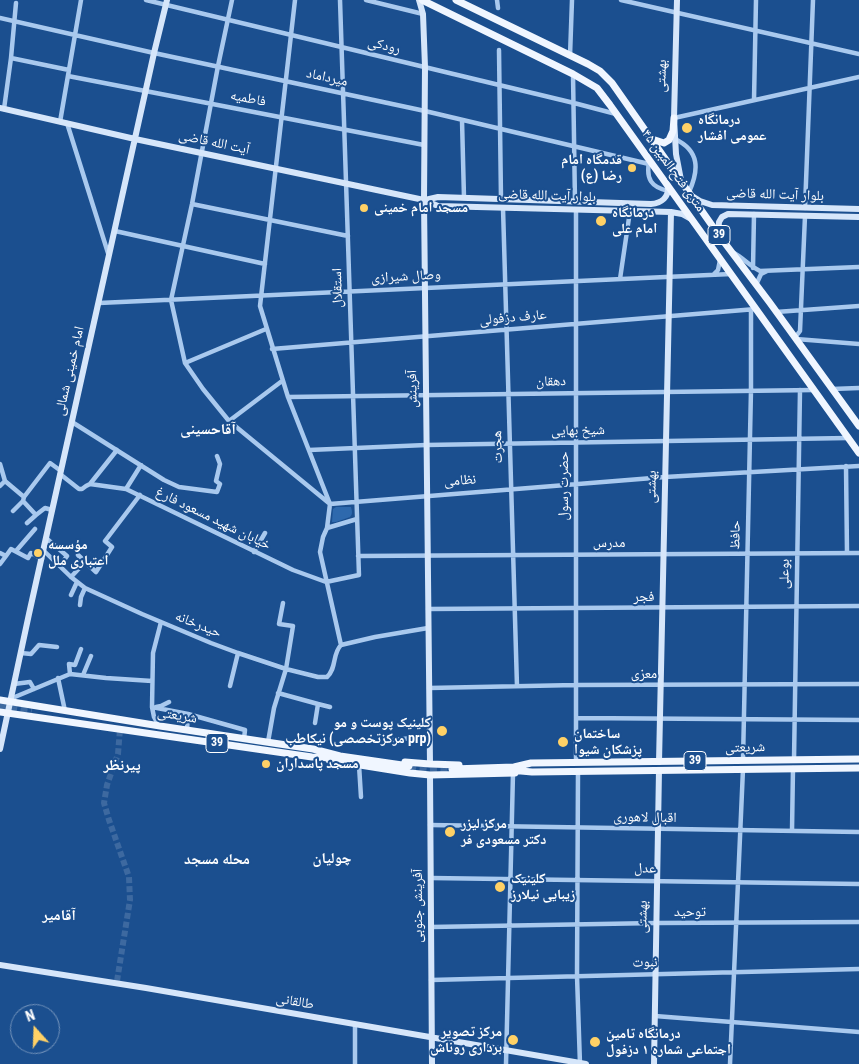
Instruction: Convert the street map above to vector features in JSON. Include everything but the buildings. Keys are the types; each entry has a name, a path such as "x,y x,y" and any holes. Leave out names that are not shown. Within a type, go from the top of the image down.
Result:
{"main road":[{"name":"آفرینش","path":"420,0 423,14 425,67 424,200 430,764"},
{"name":"۴۵ متری فتح المبین","path":"420,0 573,74 597,88 859,453"},
{"name":"۴۵ متری فتح المبین","path":"456,0 594,68 607,78 718,234 770,302 859,426"},
{"name":"بهشتی","path":"677,0 674,118 681,181"},
{"name":"امام خمینی شمالی","path":"0,749 4,713 14,684 166,2"},
{"path":"423,14 432,5"},
{"path":"485,31 490,29 494,23 489,16"},
{"path":"518,47 518,39 522,34 525,34"},
{"name":"آیت الله قاضی","path":"2,108 135,139 424,200"},
{"path":"652,139 664,143 669,140 673,131 674,118"},
{"name":"بلوار آیت الله قاضی","path":"424,200 438,197 656,204 664,200 668,188"},
{"name":"بلوار آیت‌ الله قاضی","path":"690,194 706,204 719,206 859,209"},
{"name":"بلوار آیت الله قاضی","path":"424,200 438,206 671,212 682,214 692,220"},
{"path":"576,202 576,210"},
{"path":"719,206 716,208 717,214 722,216"},
{"path":"829,209 829,216"},
{"name":"بهشتی","path":"659,762 671,212"},
{"path":"718,234 719,222 722,216 728,214 859,217"},
{"path":"755,310 762,314 767,312 770,308 770,302"},
{"path":"776,336 775,331 778,326 787,327"},
{"name":"شریعتی","path":"0,700 10,700 124,721 268,742 312,753"},
{"name":"39","path":"123,729 32,711 104,721 124,721"},
{"name":"شریعتی","path":"4,713 103,728 312,753"},
{"path":"312,753 359,765 410,768 430,764 452,770 532,772"},
{"path":"312,753 410,768 430,775 452,770"},
{"name":"شریعتی","path":"452,770 514,767 531,764 859,759"},
{"path":"430,764 430,775"},
{"name":"شریعتی","path":"452,770 514,770 532,772 859,768"},
{"name":"بهشتی","path":"654,1064 659,770"},
{"name":"آفرینش جنوبی","path":"430,775 432,1038"},
{"name":"طالقانی","path":"0,961 582,1064"},
{"name":"طالقانی","path":"0,965 117,983"},
{"path":"432,1038 432,1064"}],"street":[{"path":"60,122 81,0"},
{"name":"رودکی","path":"146,0 166,2 228,20 616,114"},
{"path":"232,0 171,300 185,362 203,389 229,421 330,504"},
{"path":"295,0 260,306 282,381 330,504 327,528 323,536 320,552 341,645 368,638 428,628"},
{"name":"استقلال","path":"326,582 359,574 340,0"},
{"path":"366,0 423,14"},
{"path":"497,0 498,8"},
{"path":"570,56 572,0"},
{"path":"621,0 859,54"},
{"path":"754,100 756,0"},
{"path":"804,208 812,0"},
{"path":"2,108 11,58 16,3"},
{"name":"میرداماد","path":"0,18 649,162"},
{"path":"499,50 501,199"},
{"path":"11,58 69,70"},
{"path":"573,74 576,202"},
{"name":"فاطمیه","path":"68,76 424,145"},
{"path":"674,118 859,77"},
{"path":"462,120 464,198"},
{"path":"67,123 109,256"},
{"path":"675,139 688,148 695,159 696,175 690,194"},
{"path":"649,162 648,171 652,184 661,189 668,188"},
{"path":"192,204 348,236"},
{"name":"هجرت","path":"503,208 516,686"},
{"name":"حضرت رسول","path":"576,210 576,763"},
{"path":"620,279 630,211"},
{"path":"753,268 754,214"},
{"path":"794,337 800,332 804,216"},
{"path":"114,231 265,264"},
{"path":"730,250 753,268 760,271 859,267"},
{"path":"714,274 718,270 720,259"},
{"path":"756,285 761,274 768,270"},
{"name":"وصال شیرازی","path":"98,303 731,274"},
{"path":"776,312 859,306"},
{"name":"عارف دزفولی","path":"272,349 755,310"},
{"name":"حافظ","path":"743,760 749,440 755,310"},
{"path":"185,362 266,329"},
{"path":"794,337 859,344"},
{"path":"229,421 282,381"},
{"path":"832,389 859,388"},
{"name":"بوعلی","path":"794,760 800,390"},
{"name":"دهقان","path":"288,397 814,390"},
{"path":"72,422 164,480 179,487 217,492 220,484 216,481 220,464 217,456"},
{"name":"شیخ بهایی","path":"309,450 426,445 848,438"},
{"path":"90,484 117,450"},
{"path":"14,511 50,463 61,472"},
{"path":"0,464 5,481 24,499 36,515"},
{"path":"126,490 141,465"},
{"path":"846,466 847,553"},
{"name":"نظامی","path":"330,504 665,477 859,466"},
{"name":"خیابان شهید مسعود فارغ","path":"61,472 79,489 90,484 126,490 140,495 254,552 293,570 326,582"},
{"path":"0,486 5,481"},
{"path":"78,555 96,572 112,547 104,541 140,495"},
{"path":"28,522 46,508 52,510"},
{"path":"327,528 357,519"},
{"path":"16,552 35,529"},
{"path":"254,552 265,533"},
{"path":"46,538 67,556 60,566"},
{"path":"0,564 11,549 28,558 31,553 42,559"},
{"name":"حیدرخانه","path":"43,550 85,588 211,643 286,669 318,677 327,677 333,670 335,653 341,645"},
{"name":"مدرس","path":"358,556 859,553"},
{"path":"0,554 6,556"},
{"path":"72,577 85,562"},
{"path":"71,595 77,582"},
{"path":"80,605 85,588"},
{"path":"268,742 273,712 286,669 293,626 279,624 283,603"},
{"name":"فجر","path":"428,609 859,606"},
{"path":"160,726 156,721 152,707 152,653 161,622"},
{"path":"21,652 31,654 39,645 56,647"},
{"path":"70,674 69,664 75,665 81,649"},
{"path":"230,686 238,653"},
{"path":"83,675 91,656"},
{"path":"10,700 70,674 152,681"},
{"path":"58,678 65,711"},
{"path":"14,684 30,682 34,689"},
{"name":"معزی","path":"429,688 576,685 859,684"},
{"path":"278,693 330,707"},
{"path":"152,707 161,706 169,702"},
{"path":"315,722 318,704"},
{"path":"152,707 188,714 245,730 244,739"},
{"path":"187,730 188,714"},
{"path":"576,718 859,720"},
{"path":"385,741 429,736"},
{"path":"359,765 361,797"},
{"path":"792,831 793,768"},
{"path":"730,1064 743,769"},
{"path":"578,771 578,976 582,1064"},
{"path":"506,1064 513,773"},
{"name":"اقبال لاهوری","path":"430,825 859,832"},
{"name":"عدل","path":"430,878 859,884"},
{"name":"توحید","path":"431,927 859,922"},
{"name":"نبوت","path":"431,980 859,969"},
{"path":"655,1016 859,1032"},
{"path":"355,1024 355,1064"}],"shaded area":[{"path":"336,507 351,507 351,516 332,522 333,509"}],"tunnel":[{"path":"0,705 32,710"},
{"path":"117,981 130,900 129,877 104,803 107,785 118,754 120,729"},
{"path":"409,769 453,771"}],"place":[{"name":"درمانگاه عمومی افشار","path":"687,128"},
{"name":"قدمگاه امام رضا (ع)","path":"632,168"},
{"name":"مسجد امام خمینی","path":"364,208"},
{"name":"درمانگاه امام علی","path":"601,221"},
{"name":"مؤسسه اعتباری ملل","path":"38,553"},
{"name":"کلینیک پوست و مو نیکاطب (مرکزتخصصی prp)","path":"442,731"},
{"name":"ساختمان پزشکان شیوا","path":"563,742"},
{"name":"مسجد پاسداران","path":"266,764"},
{"name":"مرکز لیزر دکتر مسعودی فر","path":"450,832"},
{"name":"کلینیک زیبایی نیلارز","path":"500,887"},
{"name":"مرکز تصویر برداری روناش","path":"513,1040"},
{"name":"درمانگاه تامین اجتماعی شماره ۱ دزفول","path":"595,1042"}],"district":[{"name":"آقاحسینی","path":"208,430"},
{"name":"پیرنظر","path":"122,766"},
{"name":"چولیان","path":"332,859"},
{"name":"محله مسجد","path":"217,860"},
{"name":"آقامیر","path":"59,916"}]}
